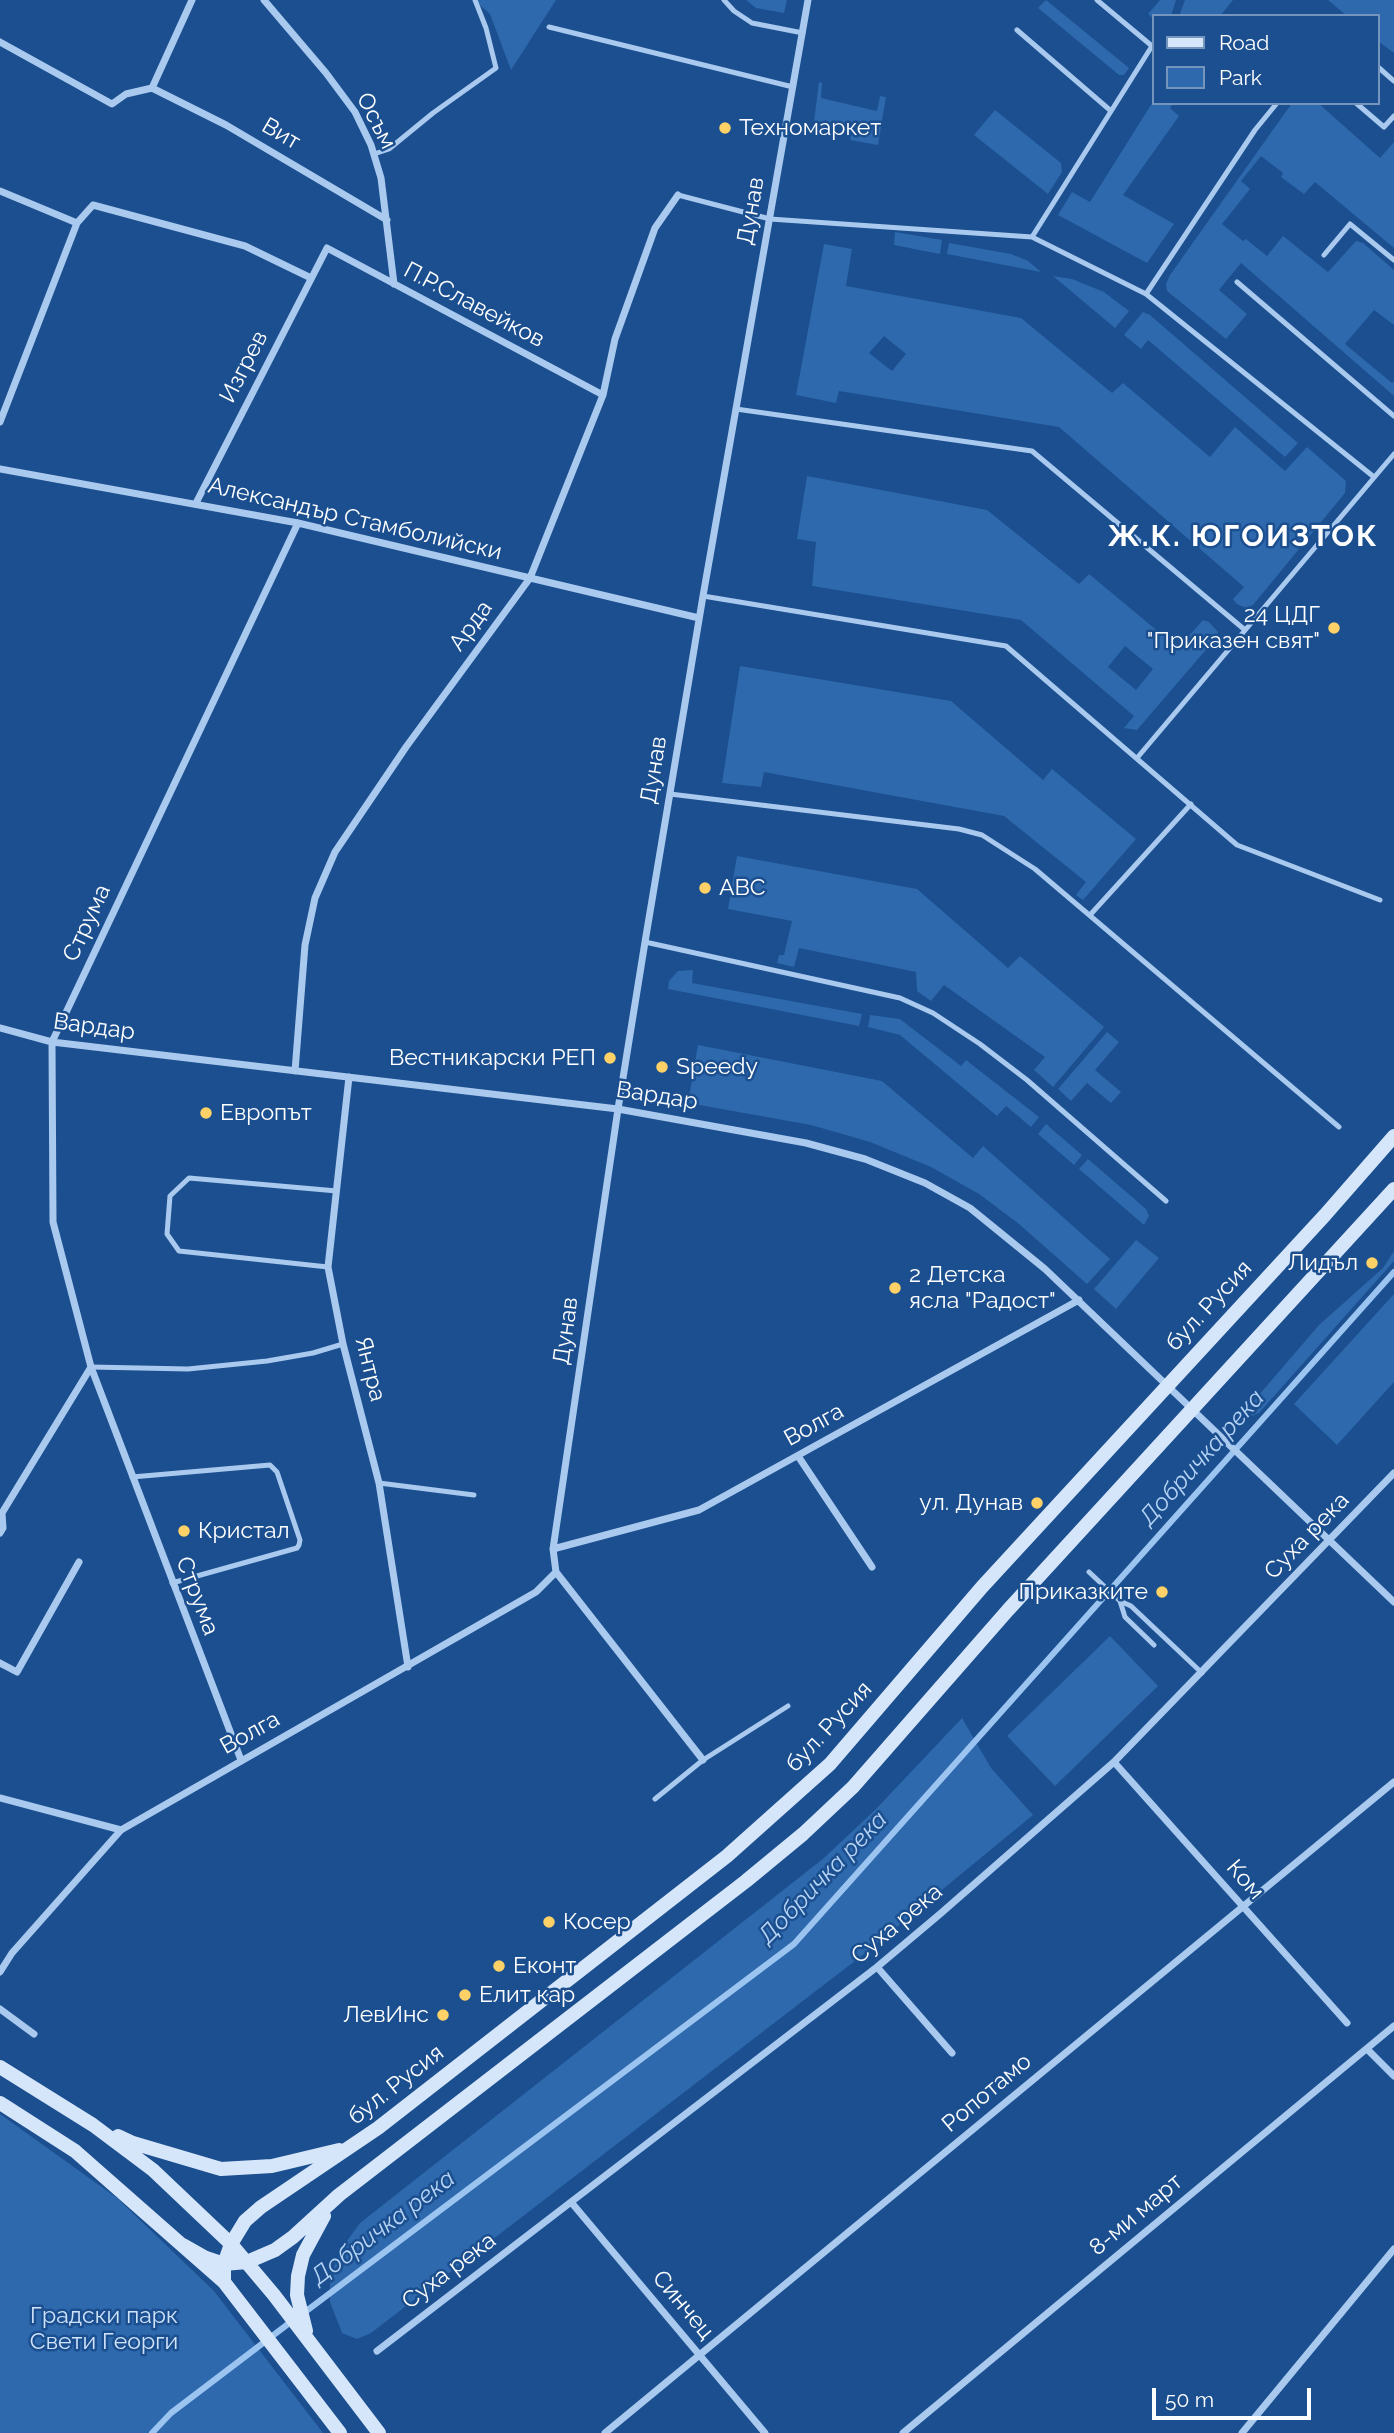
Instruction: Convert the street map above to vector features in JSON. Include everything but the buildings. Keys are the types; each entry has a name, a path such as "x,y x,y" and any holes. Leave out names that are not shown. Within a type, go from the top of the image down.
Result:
{"main road":[{"name":"бул. Русия","path":"225,2282 223,2264 231,2244 246,2221 261,2207 354,2146 727,1856 830,1765 982,1587 1325,1215 1394,1136"},
{"path":"183,2245 223,2264 247,2262 275,2250 339,2195 735,1890 803,1834 853,1787 1008,1610 1394,1189"},
{"path":"0,2067 93,2125 153,2170 231,2244 274,2295 379,2433"},
{"path":"0,2104 75,2151 225,2282 340,2433"},
{"path":"93,2125 134,2143 221,2169 286,2163 354,2146"},
{"path":"312,2345 299,2309 298,2276 311,2237 339,2195"}],"street":[{"path":"0,42 112,104 126,94 152,88 192,0"},
{"name":"Осъм","path":"264,0 355,112 374,155 387,220 394,284"},
{"name":"Дунав","path":"553,1549 645,942 808,0"},
{"name":"Вит","path":"152,88 226,125 387,220"},
{"path":"0,191 77,223"},
{"name":"Арда","path":"295,1071 305,945 316,898 335,852 406,747 530,578 603,395 615,339 655,229 678,195"},
{"path":"0,422 77,223 93,205 245,246 312,278"},
{"name":"П.Р.Славейков","path":"327,248 603,395"},
{"name":"Изгрев","path":"196,503 327,248"},
{"name":"Александър Стамболийски","path":"0,469 298,523 699,618"},
{"name":"Струма","path":"241,1760 91,1367 53,1222 52,1042 298,523"},
{"name":"Вардар","path":"0,1028 52,1042 618,1109 806,1143 865,1159 925,1183 970,1208 998,1229 1079,1300 1329,1541"},
{"name":"Янтра","path":"349,1077 328,1267 343,1344 379,1483 408,1667"},
{"name":"Волга","path":"553,1549 699,1510 1079,1300"},
{"path":"0,1533 3,1528 1,1511 91,1367"},
{"path":"798,1456 872,1567"},
{"name":"Суха река","path":"377,2351 877,1967 1114,1762 1394,1474"},
{"path":"1329,1541 1394,1602"},
{"path":"553,1549 555,1572 703,1760"},
{"path":"0,1663 17,1672 79,1562"},
{"name":"Волга","path":"0,1972 12,1953 121,1830 536,1592 555,1572"},
{"name":"Ком","path":"1114,1762 1347,2023"},
{"name":"Ропотамо","path":"605,2433 1394,1782"},
{"path":"0,1798 121,1830"},
{"path":"877,1967 952,2053"},
{"path":"0,2009 34,2034"},
{"name":"8-ми март","path":"903,2433 1394,2026"},
{"path":"1367,2049 1394,2076"},
{"name":"Синчец","path":"572,2202 765,2433"},
{"path":"1242,2433 1394,2249"}],"lane":[{"path":"374,155 389,149 433,113 496,68 486,28 475,0"},
{"path":"724,0 734,11 752,23 803,33"},
{"path":"1031,237 1152,46 1097,0"},
{"path":"548,27 793,87"},
{"path":"1017,30 1111,111"},
{"path":"1380,69 1394,81"},
{"path":"1146,294 1255,130 1275,105"},
{"path":"1358,105 1384,127 1394,116"},
{"path":"678,195 770,219 1031,237 1146,294 1374,477"},
{"path":"1324,255 1350,224 1394,260"},
{"path":"1237,282 1394,416"},
{"path":"736,409 1031,451 1245,630"},
{"path":"1137,758 1394,454"},
{"path":"703,596 1006,646 1237,845 1380,900"},
{"path":"670,794 959,829 982,835 1035,869 1339,1127"},
{"path":"1090,915 1191,804"},
{"path":"645,942 900,998 933,1013 1027,1080 1166,1201"},
{"path":"328,1267 179,1251 167,1234 170,1196 188,1178 337,1191"},
{"path":"91,1367 188,1369 267,1361 313,1353 343,1344"},
{"path":"132,1477 270,1465 278,1472 300,1540 297,1548 172,1583"},
{"path":"379,1483 474,1495"},
{"path":"1089,1572 1120,1601 1131,1606 1202,1673"},
{"path":"1120,1601 1125,1617 1154,1645"},
{"path":"654,1799 703,1760 788,1706"}],"green space":[{"path":"474,0 556,0 511,70 490,14"},
{"path":"746,0 787,0 784,13 756,8"},
{"path":"1046,0 1129,68 1124,75 1119,75 1038,8"},
{"path":"1160,0 1176,0 1172,14 1152,14 1152,17 1148,14"},
{"path":"1185,0 1233,0 1222,14 1180,14"},
{"path":"1328,0 1394,0 1394,53 1380,42 1380,14 1345,14"},
{"path":"819,82 822,83 821,98 877,111 880,96 886,97 878,145 850,140 851,129 814,122"},
{"path":"1152,103 1172,105 1170,108 1179,116 1123,195 1174,224 1147,263 1058,215 1072,192 1090,202"},
{"path":"1291,105 1320,105 1380,158 1394,142 1394,248 1315,182 1304,194 1281,177 1283,173 1261,156 1241,181 1250,189 1222,224 1267,256 1283,236 1328,272 1356,241 1363,243 1394,270 1394,325 1374,310 1345,344 1392,383 1394,381 1394,396 1241,263 1219,290 1247,314 1226,339 1167,291 1166,284"},
{"path":"995,110 1061,163 1062,172 1048,194 974,135"},
{"path":"895,232 942,240 940,254 894,245"},
{"path":"949,243 1011,254 1028,261 1041,272 947,254"},
{"path":"824,244 852,249 846,286 1021,318 1112,393 1123,383 1210,457 1235,427 1285,471 1307,447 1346,481 1345,493 1253,605 1246,608 1233,599 1244,587 1059,427 839,391 836,403 796,395","holes":["884,336 906,354 892,371 869,353"]},
{"path":"1053,276 1072,279 1104,292 1129,311 1115,328"},
{"path":"1143,312 1150,315 1298,443 1285,457 1148,340 1141,349 1124,335"},
{"path":"807,476 987,510 1079,584 1089,574 1178,648 1203,620 1209,622 1218,632 1216,638 1137,730 1124,728 1134,716 1021,620 812,586 816,542 797,539","holes":["1125,646 1153,669 1136,690 1108,667"]},
{"path":"740,666 951,701 1043,780 1052,769 1136,839 1083,900 1076,895 1086,882 1004,816 764,772 761,787 722,783"},
{"path":"737,856 917,889 1008,968 1020,956 1104,1027 1053,1087 1034,1070 1045,1057 944,985 931,1001 917,991 916,972 799,948 794,967 777,963 779,955 784,955 792,921 728,909"},
{"path":"693,970 692,983 862,1014 859,1026 668,989 669,981 678,971"},
{"path":"870,1015 900,1019 961,1066 966,1060 1039,1117 1031,1127 1006,1106 997,1116 900,1035 868,1027"},
{"path":"1107,1032 1119,1042 1095,1070 1121,1092 1111,1103 1087,1083 1071,1101 1058,1089"},
{"path":"698,1045 882,1081 973,1158 983,1146 1110,1259 1087,1284 1019,1224 979,1194 931,1167 870,1142 811,1125 688,1103"},
{"path":"1046,1124 1082,1155 1074,1165 1038,1134"},
{"path":"1088,1159 1146,1209 1149,1216 1144,1225 1079,1169"},
{"path":"1136,1240 1159,1258 1116,1309 1094,1289"},
{"path":"1394,1251 1394,1261 1259,1413 1252,1416 1246,1410 1319,1325 1383,1268"},
{"path":"1394,1294 1394,1382 1337,1445 1294,1404"},
{"path":"1110,1636 1158,1686 1055,1786 1007,1736"},
{"path":"962,1718 991,1768 1033,1815 864,1954 371,2333 357,2339 342,2333 330,2302 330,2280 339,2252 360,2223 824,1858 876,1809"},
{"name":"Градски парк Свети Георги","path":"0,2114 117,2198 214,2291 323,2433 0,2433"}],"waterway":[{"name":"Добричка река","path":"301,2315 794,1944 1394,1272"},
{"name":"Добричка река","path":"152,2433 171,2413 292,2321"}],"place":[{"name":"Техномаркет","path":"725,128"},
{"name":"24 ЦДГ \"Приказен свят\"","path":"1334,628"},
{"name":"ABC","path":"705,888"},
{"name":"Вестникарски РЕП","path":"610,1058"},
{"name":"Speedy","path":"662,1067"},
{"name":"Европът","path":"206,1113"},
{"name":"Лидъл","path":"1372,1263"},
{"name":"2 Детска ясла \"Радост\"","path":"895,1288"},
{"name":"ул. Дунав","path":"1037,1503"},
{"name":"Кристал","path":"184,1531"},
{"name":"Приказките","path":"1162,1592"},
{"name":"Косер","path":"549,1922"},
{"name":"Еконт","path":"499,1966"},
{"name":"Елит кар","path":"465,1995"},
{"name":"ЛевИнс","path":"443,2015"}],"district":[{"name":"Ж.К. ЮГОИЗТОК","path":"1243,537"}]}
